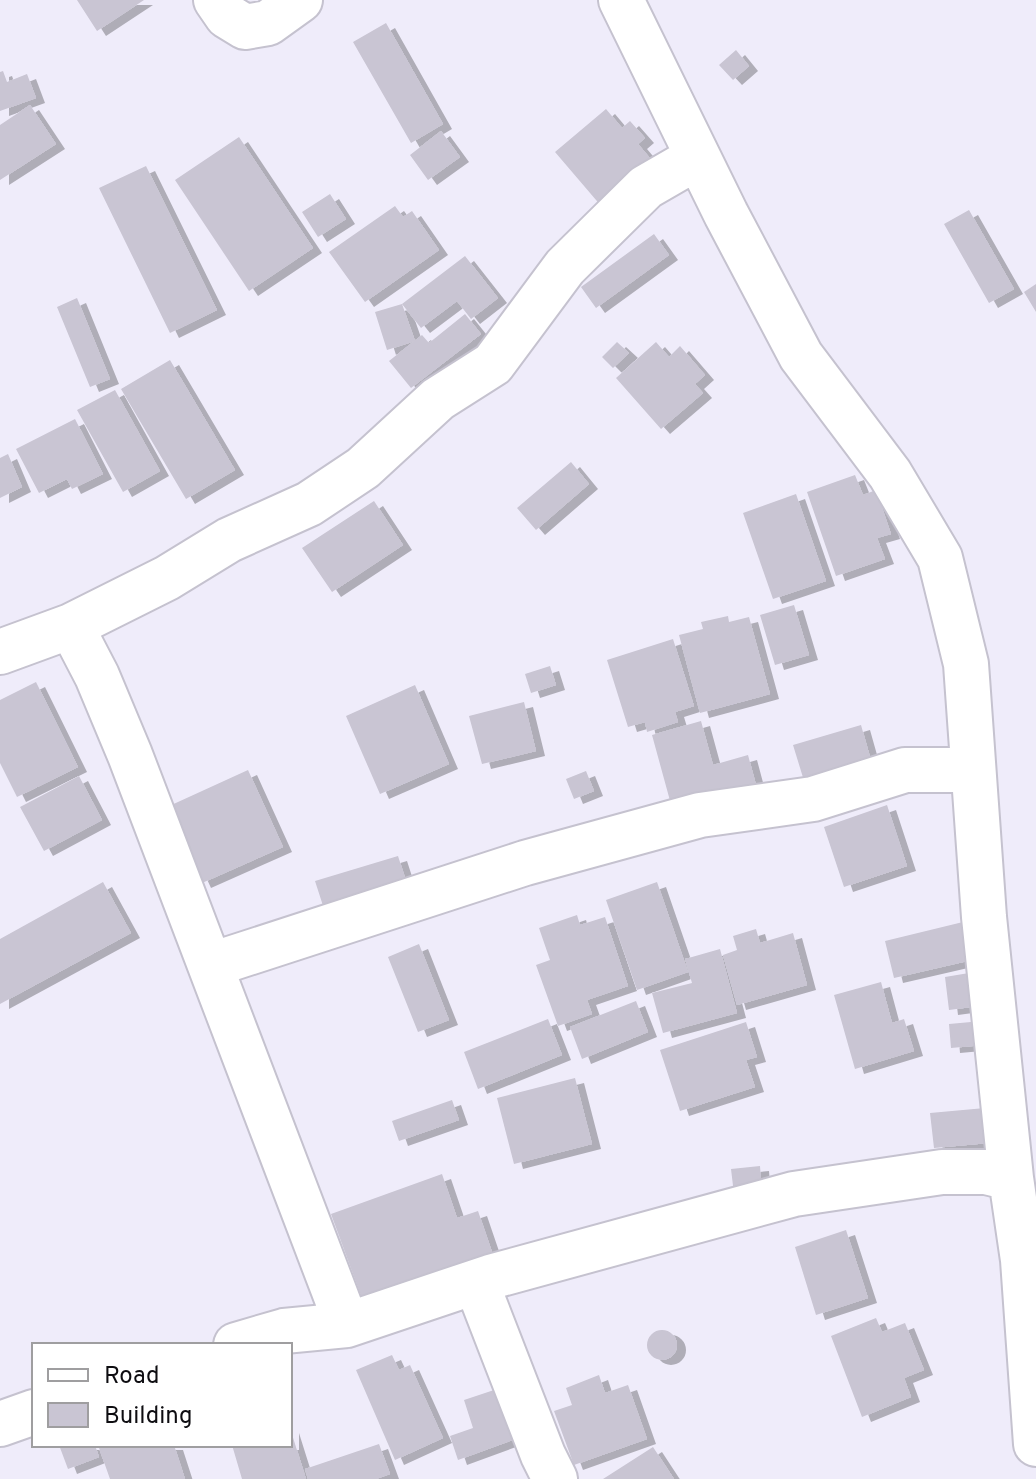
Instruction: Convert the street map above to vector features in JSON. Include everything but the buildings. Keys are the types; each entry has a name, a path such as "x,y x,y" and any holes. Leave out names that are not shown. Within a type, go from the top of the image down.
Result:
{"street":[{"path":"216,0 227,16 245,27 268,23 300,0"},
{"path":"621,0 801,356 890,474 940,558 966,664 984,917 1011,1178 1023,1260 1036,1444"},
{"path":"0,652 71,626 167,578 229,540 309,504 363,468 438,399 493,364 565,267 646,187 698,157"},
{"path":"71,626 97,676 130,755 347,1325"},
{"path":"211,965 525,863 700,815 813,799 905,770 972,770"},
{"path":"243,1343 284,1331 347,1325 476,1282 794,1194 942,1172 986,1172 1011,1178"},
{"path":"476,1282 555,1479"},
{"path":"0,1424 32,1413"}]}
